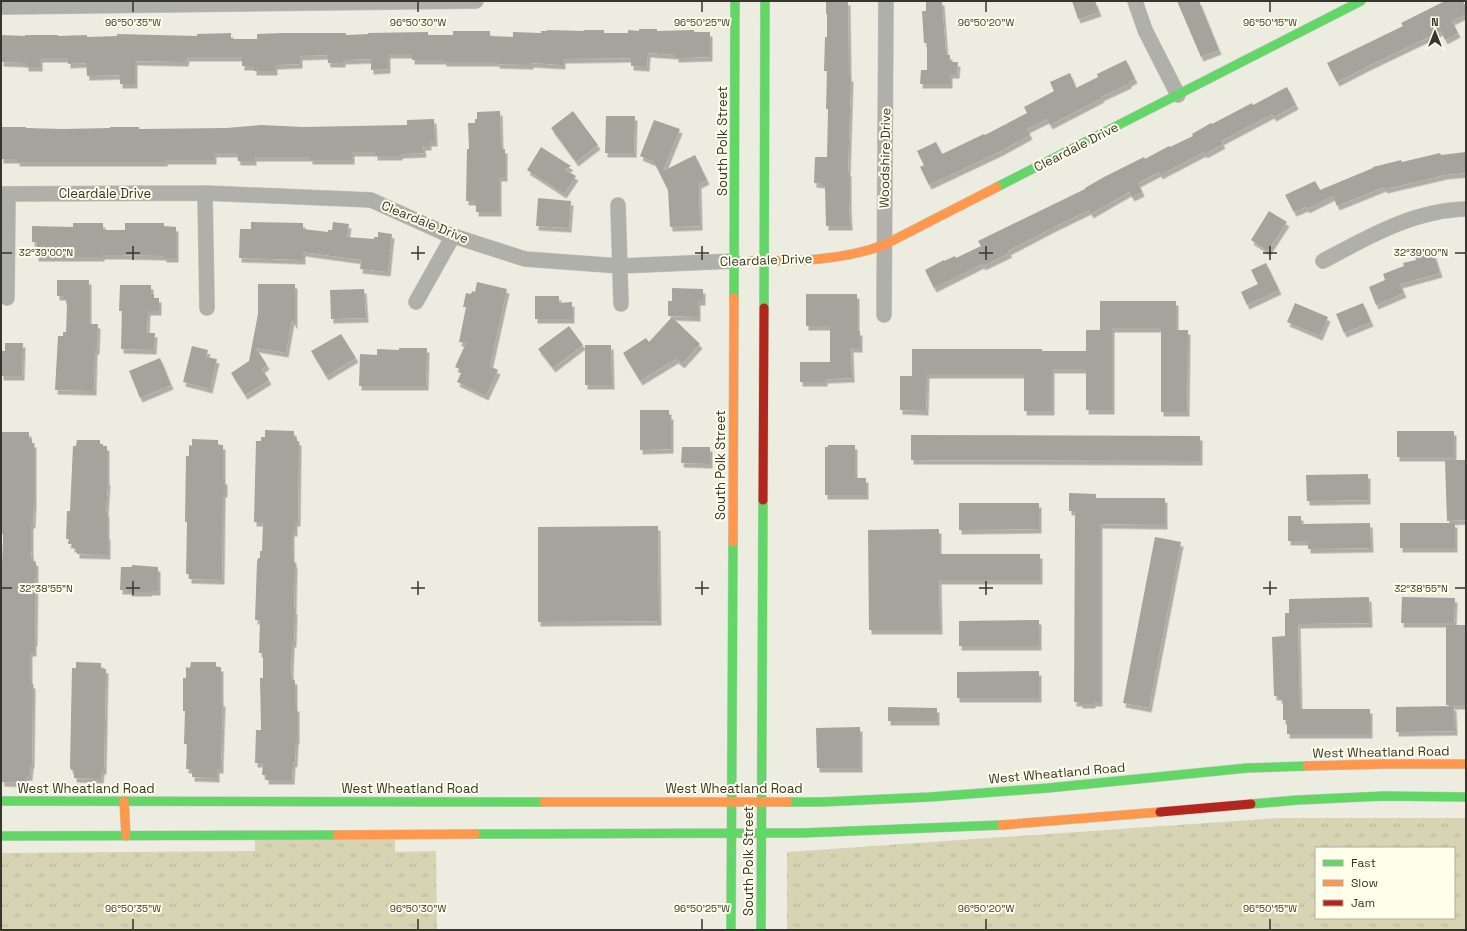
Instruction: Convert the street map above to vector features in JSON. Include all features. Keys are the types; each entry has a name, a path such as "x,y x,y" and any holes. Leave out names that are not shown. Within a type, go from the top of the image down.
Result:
{"main road":[{"name":"South Polk Street","path":"732,930 732,801 737,486 734,261 736,1"},
{"name":"South Polk Street","path":"761,930 759,485 764,261 765,1"},
{"name":"Cleardale Drive","path":"734,261 838,258 869,252 1361,1"},
{"name":"West Wheatland Road","path":"1,801 336,804 881,800 1048,791 1247,768 1384,768 1466,764"},
{"path":"1,836 126,836 336,832 802,833 954,828 1049,818 1298,800 1384,792 1466,797"},
{"path":"124,801 126,836"}],"street":[{"path":"1,7 476,1"},
{"name":"Woodshire Drive","path":"884,315 886,1"},
{"path":"1135,1 1145,30 1178,95"},
{"path":"205,193 207,308"},
{"name":"Cleardale Drive","path":"4,194 205,193 371,200 444,233 525,259 620,266 734,261"},
{"path":"4,194 7,298"},
{"path":"618,205 621,304"},
{"path":"1323,261 1384,229 1444,210 1466,209"},
{"path":"416,302 453,236"}],"green space":[{"path":"1278,818 1466,818 1466,930 787,930 787,852"},
{"path":"395,834 395,852 436,851 437,930 1,930 1,853 255,851 255,836"}],"building":[{"path":"826,1 848,1 849,77 851,77 848,172 850,226 826,226 825,186 823,186 823,184 814,183 815,157 827,157 827,71 824,71 825,37 827,37"},
{"path":"926,1 942,1 946,55 950,55 950,62 958,62 957,74 950,74 950,84 920,84 921,70 927,70 927,43 924,43 922,11 926,11"},
{"path":"1072,1 1095,1 1099,12 1078,19"},
{"path":"1177,1 1199,1 1219,50 1201,57"},
{"path":"1445,1 1463,1 1466,7 1466,14 1452,21 1458,33 1445,40 1441,31 1337,82 1327,63 1403,26 1401,23"},
{"path":"639,29 657,29 657,31 694,30 694,32 710,32 710,57 676,58 676,55 648,53 647,67 631,66 631,58 563,59 563,65 531,63 531,65 497,64 497,62 444,62 444,60 412,60 412,54 388,54 388,69 371,70 371,59 343,60 343,63 328,63 327,55 300,56 300,64 275,65 275,71 254,71 254,66 242,66 242,57 187,57 186,62 135,61 135,84 120,84 120,75 87,76 86,63 68,64 68,58 40,58 40,67 26,67 26,63 1,62 1,35 87,35 87,37 117,36 117,34 197,36 197,34 231,33 231,39 257,39 257,34 284,33 346,33 346,35 428,32 428,35 453,35 453,31 490,31 490,36 513,37 513,32 541,33 541,31 547,30 604,30 604,33 628,33 628,30 639,31"},
{"path":"1126,60 1135,79 1129,82 1129,84 1101,97 1102,98 1050,125 1047,119 1027,129 1030,135 1001,151 929,185 920,167 924,165 917,151 936,142 942,154 984,134 985,135 1027,113 1024,107 1054,91 1050,82 1070,73 1076,88 1098,77 1097,74"},
{"path":"1287,87 1296,105 1274,117 1272,114 1221,141 1223,144 1205,154 1204,152 1160,175 1159,172 1138,183 1142,192 1132,197 1129,192 1091,214 1089,210 1008,251 1010,253 983,266 982,264 934,288 925,270 944,260 955,256 956,258 981,246 978,241 1085,189 1104,177 1144,157 1145,159 1169,146 1170,147 1193,136 1192,134 1211,123 1212,124 1252,103 1253,105"},
{"path":"500,111 501,149 505,149 505,177 499,177 499,212 476,212 476,205 474,205 474,201 466,201 467,149 469,149 468,123 475,123 475,119 477,119 477,112"},
{"path":"573,111 598,145 576,162 551,128"},
{"path":"606,116 635,116 634,153 605,153"},
{"path":"434,119 435,142 429,142 429,146 423,146 424,153 400,154 400,156 375,156 375,152 352,152 352,160 310,160 310,157 254,157 254,161 238,161 237,153 214,153 214,160 165,160 165,162 17,162 17,159 1,159 1,127 63,129 139,127 139,129 226,128 261,125 303,127 407,125 407,120"},
{"path":"654,120 680,129 663,171 695,155 707,180 699,184 700,226 670,227 668,190 654,162 640,156"},
{"path":"541,147 571,166 565,170 576,176 564,194 527,170"},
{"path":"1466,152 1466,173 1445,175 1385,189 1384,187 1337,206 1333,196 1307,209 1306,207 1294,212 1285,195 1315,181 1320,190 1373,167 1401,160 1402,162 1440,153 1441,155"},
{"path":"538,198 571,201 569,228 536,226"},
{"path":"1269,211 1287,222 1268,251 1251,240"},
{"path":"251,222 303,223 303,229 328,232 328,230 332,230 333,222 349,224 347,237 374,239 374,237 378,237 378,232 392,234 388,272 360,269 361,260 303,252 303,260 239,258 240,229 251,229"},
{"path":"73,223 103,223 103,230 125,230 125,223 164,223 164,226 176,227 176,258 164,258 164,256 122,255 102,255 102,257 36,257 37,242 32,242 32,226 73,227"},
{"path":"1427,253 1428,256 1434,254 1440,273 1400,284 1404,293 1376,305 1369,287 1385,280 1383,274 1404,266 1403,263 1416,260 1415,256"},
{"path":"1266,263 1279,290 1247,305 1241,292 1258,284 1251,270"},
{"path":"57,280 89,280 89,324 98,324 97,350 95,350 94,391 55,390 58,336 63,336 63,332 66,332 67,307 64,296 57,296"},
{"path":"477,282 507,289 490,366 498,370 486,396 457,382 461,373 458,372 460,369 455,367 466,343 459,342 466,307 463,307 466,293 471,294 472,291 475,292"},
{"path":"258,284 295,284 295,325 292,320 286,353 256,348 267,365 262,369 269,380 245,395 231,373 249,361 258,314"},
{"path":"120,285 151,285 151,294 154,294 154,298 159,298 159,311 148,311 147,333 155,333 154,350 121,349 122,311 119,311"},
{"path":"672,288 703,289 703,301 698,301 698,317 668,316 668,301 672,301"},
{"path":"364,289 366,318 331,319 330,290"},
{"path":"806,294 857,294 857,331 860,331 860,348 851,348 852,378 825,379 825,382 800,382 800,362 830,362 830,326 806,326"},
{"path":"535,296 559,296 559,303 572,302 572,319 535,319"},
{"path":"1100,301 1176,301 1176,330 1188,330 1187,412 1161,412 1161,328 1112,328 1112,410 1086,410 1086,369 1052,369 1052,411 1024,411 1024,374 927,374 926,411 900,410 900,376 912,376 912,349 1042,349 1042,351 1086,351 1086,330 1100,330"},
{"path":"1295,303 1328,317 1320,336 1287,322"},
{"path":"1363,303 1371,322 1344,333 1336,314"},
{"path":"672,317 700,344 682,364 676,359 640,381 623,353 646,338 649,342"},
{"path":"569,326 583,345 553,368 538,349"},
{"path":"341,334 356,358 326,376 311,351"},
{"path":"5,343 23,343 22,376 1,376 1,353 2,351 5,351"},
{"path":"585,345 611,345 612,385 585,385"},
{"path":"192,346 208,350 206,357 217,359 210,389 183,382"},
{"path":"399,348 427,348 426,386 359,386 360,354 377,355 377,349 399,350"},
{"path":"160,358 171,385 140,398 129,371"},
{"path":"640,410 669,410 669,415 671,415 671,449 640,450"},
{"path":"265,430 294,431 294,438 297,438 297,441 299,441 298,522 295,522 295,532 292,532 292,558 294,558 295,563 295,610 291,672 292,680 295,680 297,740 295,763 293,762 292,780 266,780 266,775 262,775 263,763 255,763 256,730 261,730 260,678 263,678 263,653 259,653 260,620 255,620 257,562 258,558 260,558 260,551 262,551 263,522 254,522 256,441 261,441 261,437 265,437"},
{"path":"1397,431 1454,431 1454,457 1397,457"},
{"path":"2,432 29,432 29,439 32,439 32,443 34,443 34,500 33,524 31,524 31,552 32,561 35,561 36,563 35,642 34,652 30,652 30,680 31,684 33,684 32,764 30,776 27,776 26,783 2,782 1,776 1,607 3,540 3,534 1,534"},
{"path":"911,435 1200,436 1200,461 911,460"},
{"path":"192,439 218,440 218,445 223,445 223,480 225,480 225,493 223,493 222,580 189,579 189,574 186,574 186,456 189,456 189,445 192,446"},
{"path":"77,440 100,440 100,444 107,446 108,481 106,512 108,555 77,554 77,548 72,548 72,544 68,544 69,539 66,539 67,511 70,511 73,446 76,446"},
{"path":"828,445 855,445 855,478 866,478 866,495 825,495 825,447 828,447"},
{"path":"682,447 710,447 710,464 681,463"},
{"path":"1445,460 1466,460 1466,520 1447,521"},
{"path":"1368,474 1368,500 1307,501 1306,475"},
{"path":"1069,493 1096,494 1096,498 1165,498 1165,525 1100,524 1100,702 1093,702 1093,704 1080,704 1080,702 1074,702 1075,511 1069,511"},
{"path":"959,503 1039,503 1039,529 959,530"},
{"path":"1288,516 1301,516 1301,524 1370,523 1371,548 1308,549 1308,541 1288,541"},
{"path":"1400,523 1455,523 1455,548 1400,548"},
{"path":"658,526 659,621 538,622 538,527"},
{"path":"939,529 939,554 1040,554 1040,580 939,580 940,630 869,630 868,530"},
{"path":"1155,537 1181,542 1149,708 1123,703"},
{"path":"132,565 158,567 158,591 129,592 129,590 120,590 121,567 132,567"},
{"path":"1369,597 1370,623 1298,624 1300,709 1370,709 1370,734 1287,734 1287,720 1283,720 1283,699 1279,699 1279,696 1274,696 1272,637 1285,636 1285,613 1289,613 1289,599"},
{"path":"1402,597 1455,598 1454,623 1401,623"},
{"path":"1039,620 1039,646 959,646 959,621"},
{"path":"1446,625 1466,625 1466,705 1446,705"},
{"path":"76,662 101,663 101,668 106,669 104,770 102,770 101,779 74,778 74,770 71,770 70,767 72,668 76,668"},
{"path":"191,662 216,662 216,667 221,667 221,702 223,702 221,769 217,769 217,778 192,777 192,769 186,769 187,744 184,744 185,711 183,711 183,678 186,678 186,667 190,668"},
{"path":"1039,671 1039,698 957,698 957,672"},
{"path":"1454,706 1455,731 1396,732 1396,707"},
{"path":"888,707 937,708 937,721 888,721"},
{"path":"860,727 860,768 817,768 816,728"}],"traffic: fast":[{"path":"734,298 735,1"},
{"path":"764,308 765,1"},
{"path":"997,187 1361,1"},
{"path":"761,930 763,500"},
{"path":"731,930 733,542"},
{"path":"788,802 930,797 1048,788 1247,768 1307,766"},
{"path":"1251,804 1384,796 1466,797"},
{"path":"1,801 544,802"},
{"path":"475,834 802,833 1002,825"},
{"path":"1,836 337,835"}],"traffic: slow":[{"path":"751,261 818,259 868,250 884,245 997,187"},
{"path":"733,542 734,298"},
{"path":"1307,766 1466,764"},
{"path":"124,801 126,836"},
{"path":"544,802 788,802"},
{"path":"1002,825 1160,812"},
{"path":"337,835 475,834"}],"traffic: jam":[{"path":"763,500 764,308"},
{"path":"1160,812 1251,804"}]}
